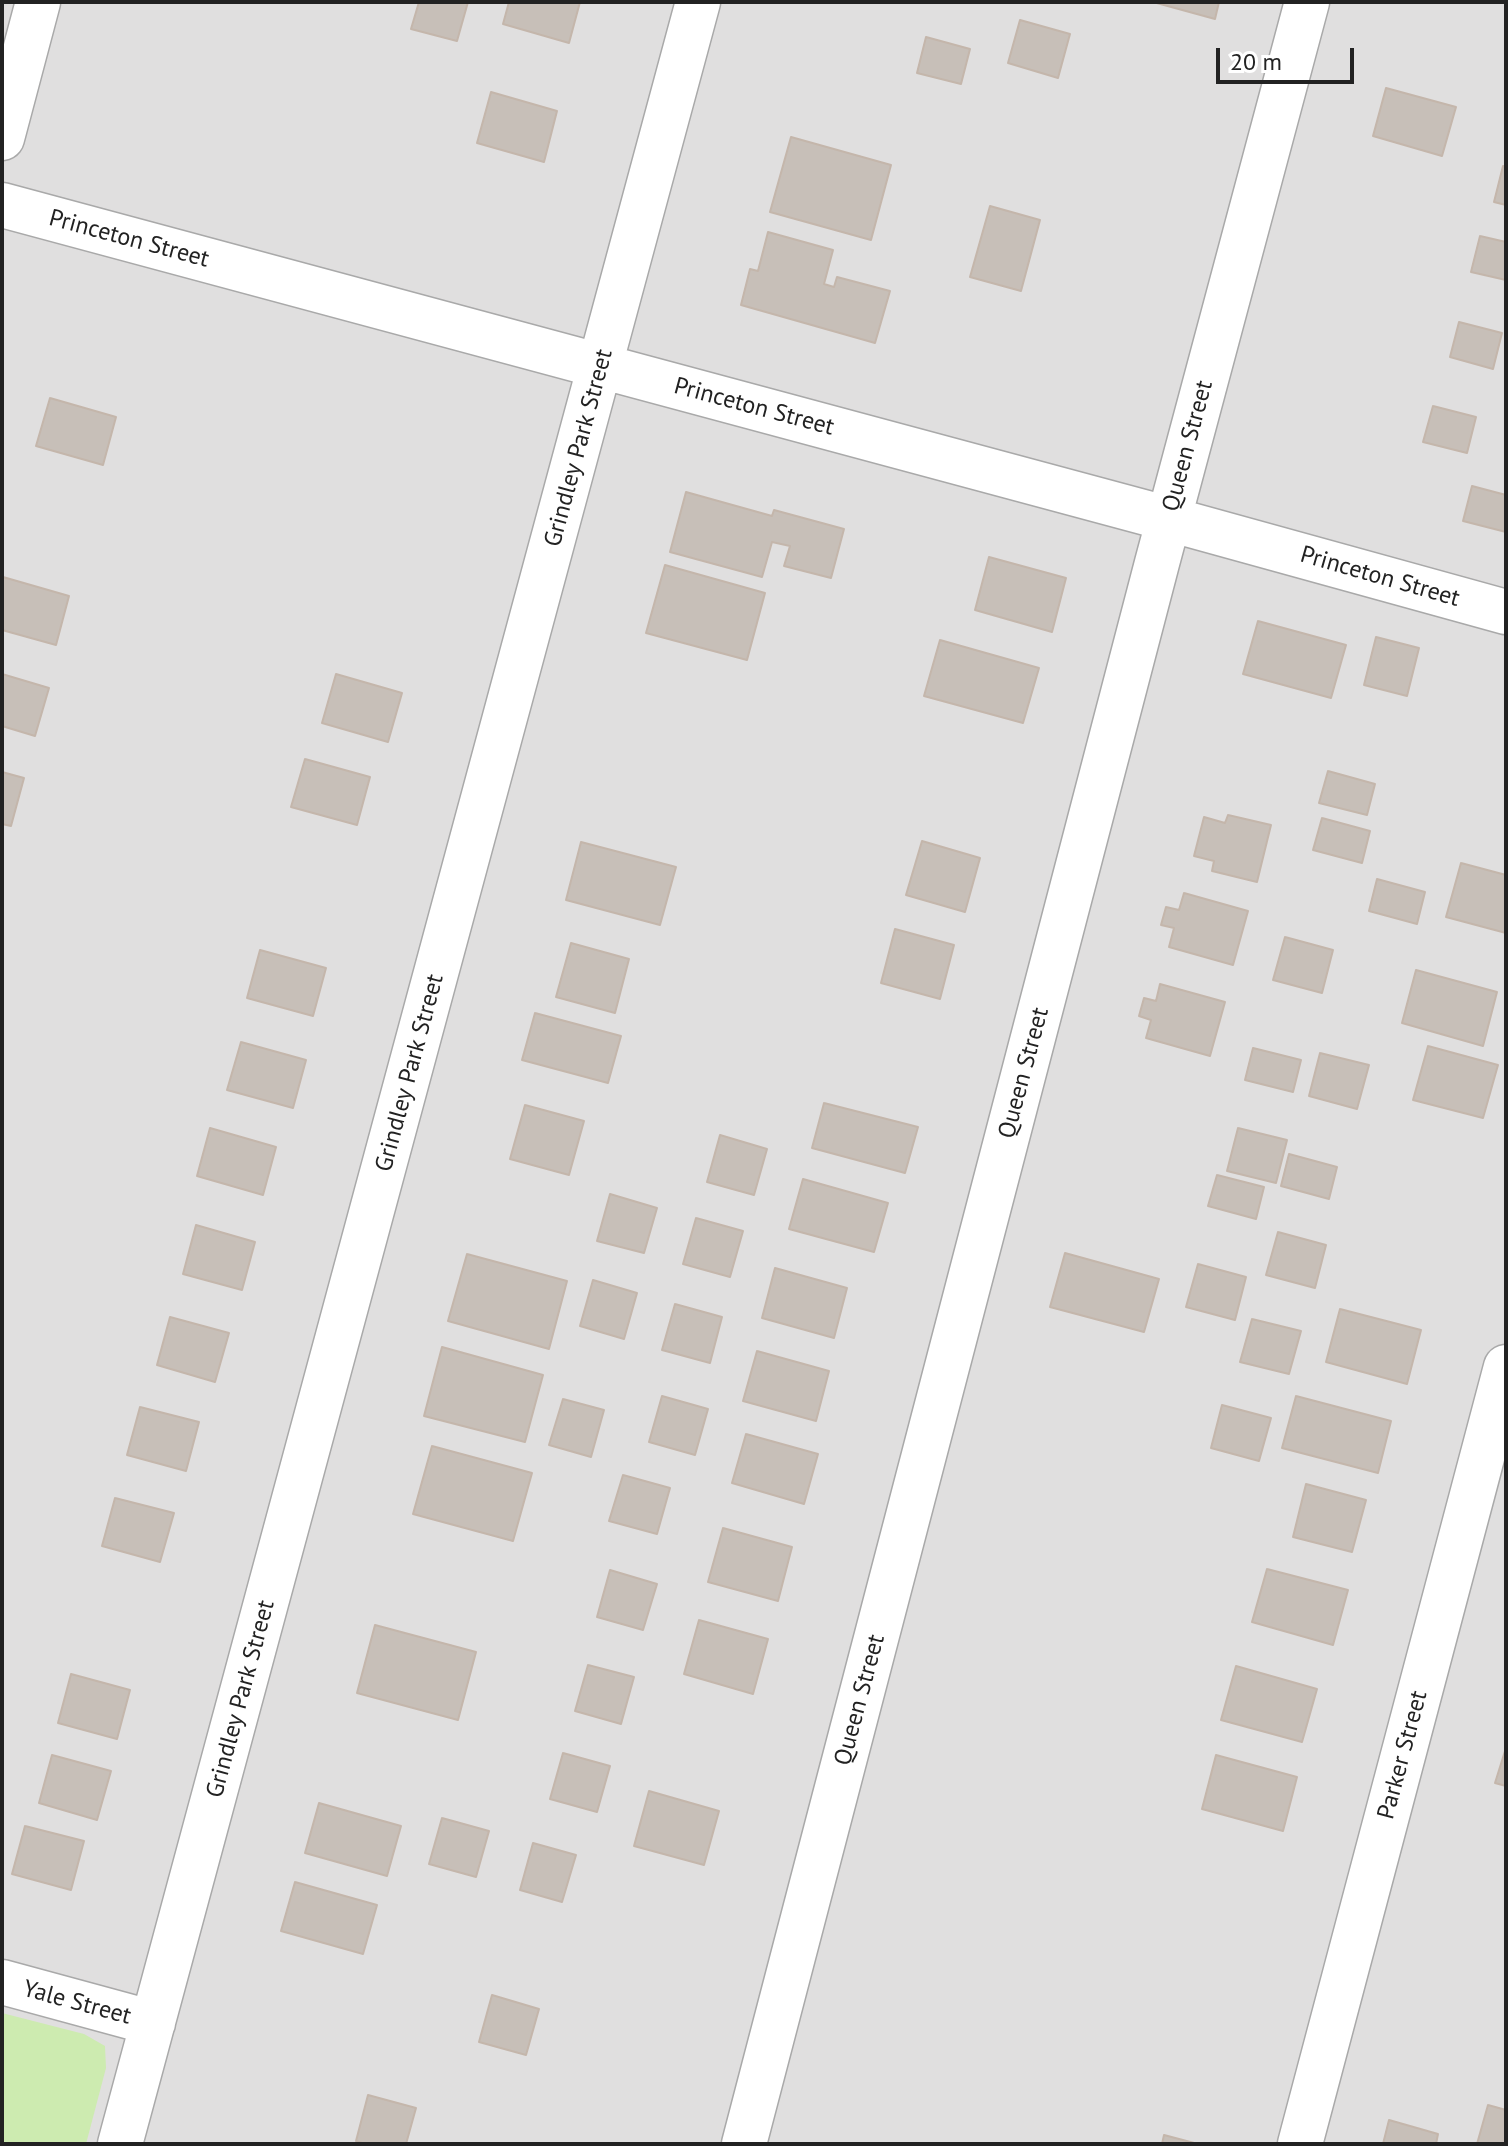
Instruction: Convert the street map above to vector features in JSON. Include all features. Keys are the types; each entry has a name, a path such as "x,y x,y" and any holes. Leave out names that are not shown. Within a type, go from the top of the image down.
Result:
{"street":[{"path":"2,138 38,2"},
{"name":"Grindley Park Street","path":"120,2144 698,2"},
{"name":"Queen Street","path":"744,2144 1307,2"},
{"name":"Princeton Street","path":"2,205 1506,612"},
{"name":"Parker Street","path":"1300,2144 1506,1367"},
{"name":"Yale Street","path":"2,1982 153,2023"}],"shaded area":[{"path":"2,2 1506,2 1506,2144 2,2144"}],"green space":[{"path":"2,2013 84,2034 105,2046 106,2068 86,2144 2,2144"}],"building":[{"path":"419,2 468,2 457,41 411,29"},
{"path":"509,2 580,2 569,43 503,24"},
{"path":"1153,2 1219,2 1215,19"},
{"path":"1020,20 1070,34 1058,78 1008,63"},
{"path":"926,37 970,49 961,84 917,73"},
{"path":"1386,88 1456,107 1442,156 1373,136"},
{"path":"491,92 557,111 544,162 477,143"},
{"path":"791,137 891,165 871,240 770,212"},
{"path":"1503,166 1506,167 1506,205 1494,202"},
{"path":"990,206 1040,220 1021,291 970,277"},
{"path":"768,232 833,250 824,284 834,287 837,277 890,291 875,343 741,305 750,269 758,271"},
{"path":"1480,236 1506,242 1506,280 1471,272"},
{"path":"1459,322 1502,333 1493,369 1450,357"},
{"path":"50,398 116,417 103,465 36,446"},
{"path":"1433,406 1476,417 1467,453 1423,442"},
{"path":"1472,486 1506,495 1506,532 1463,521"},
{"path":"686,492 772,516 774,510 844,529 831,578 784,566 790,546 772,542 762,577 670,552"},
{"path":"989,557 1066,578 1052,632 975,610"},
{"path":"665,565 765,593 747,660 646,633"},
{"path":"3,577 69,596 56,645 2,630"},
{"path":"1258,621 1346,645 1331,698 1243,674"},
{"path":"1376,637 1419,648 1407,696 1364,685"},
{"path":"940,640 1039,668 1023,723 924,696"},
{"path":"2,674 49,688 35,736 2,726"},
{"path":"336,674 402,693 388,742 322,723"},
{"path":"305,759 370,777 357,825 291,807"},
{"path":"1328,771 1375,784 1367,815 1319,803"},
{"path":"2,772 24,778 11,826 2,824"},
{"path":"1228,815 1271,825 1257,882 1212,871 1214,861 1194,856 1204,817 1225,823"},
{"path":"1322,818 1370,831 1362,863 1313,850"},
{"path":"922,841 980,858 965,912 906,895"},
{"path":"581,842 676,867 660,925 566,900"},
{"path":"1461,863 1506,875 1506,933 1446,917"},
{"path":"1377,879 1425,892 1417,924 1369,911"},
{"path":"1184,893 1248,911 1233,965 1169,947 1174,928 1161,925 1166,907 1179,910"},
{"path":"895,929 954,945 940,999 881,983"},
{"path":"1285,937 1333,950 1322,993 1273,980"},
{"path":"571,943 629,959 615,1013 556,997"},
{"path":"260,950 326,968 313,1016 247,998"},
{"path":"1416,970 1497,992 1483,1046 1402,1023"},
{"path":"1160,984 1225,1002 1210,1056 1146,1038 1151,1020 1139,1016 1144,998 1156,1001"},
{"path":"535,1013 621,1036 608,1083 522,1060"},
{"path":"241,1042 306,1060 293,1108 227,1090"},
{"path":"1428,1046 1498,1065 1483,1118 1413,1100"},
{"path":"1253,1048 1301,1060 1293,1092 1245,1080"},
{"path":"1320,1053 1369,1065 1357,1109 1309,1096"},
{"path":"824,1103 918,1127 905,1173 812,1148"},
{"path":"525,1105 584,1121 569,1175 510,1159"},
{"path":"210,1128 276,1147 263,1195 197,1176"},
{"path":"1238,1128 1287,1140 1276,1183 1227,1171"},
{"path":"720,1135 767,1149 754,1195 707,1182"},
{"path":"1289,1154 1337,1167 1329,1199 1281,1186"},
{"path":"1217,1175 1264,1187 1256,1219 1208,1206"},
{"path":"803,1179 888,1203 874,1252 789,1229"},
{"path":"610,1194 657,1208 644,1253 597,1241"},
{"path":"696,1218 743,1231 730,1277 683,1264"},
{"path":"196,1225 255,1242 242,1290 183,1274"},
{"path":"1278,1232 1326,1245 1315,1288 1266,1275"},
{"path":"1065,1253 1159,1279 1144,1332 1050,1307"},
{"path":"467,1254 567,1281 549,1349 448,1321"},
{"path":"1198,1264 1246,1277 1235,1320 1186,1307"},
{"path":"775,1268 847,1288 834,1338 762,1318"},
{"path":"593,1280 637,1293 624,1339 580,1326"},
{"path":"675,1304 722,1317 710,1363 662,1350"},
{"path":"1340,1309 1421,1330 1407,1384 1326,1362"},
{"path":"170,1317 229,1333 215,1382 157,1365"},
{"path":"1252,1319 1301,1331 1289,1374 1240,1362"},
{"path":"442,1347 543,1375 525,1442 424,1416"},
{"path":"757,1351 829,1371 816,1421 743,1401"},
{"path":"662,1396 708,1409 695,1455 649,1442"},
{"path":"1296,1396 1391,1421 1378,1473 1282,1448"},
{"path":"563,1399 604,1410 591,1457 549,1445"},
{"path":"1222,1405 1271,1418 1259,1461 1211,1448"},
{"path":"140,1407 199,1422 186,1471 127,1455"},
{"path":"746,1434 818,1454 804,1504 732,1483"},
{"path":"432,1446 532,1473 513,1541 413,1514"},
{"path":"623,1475 670,1488 657,1534 609,1521"},
{"path":"1306,1484 1366,1500 1352,1552 1293,1537"},
{"path":"115,1498 174,1513 160,1562 102,1546"},
{"path":"723,1528 792,1547 778,1601 708,1582"},
{"path":"1267,1569 1348,1590 1333,1645 1252,1622"},
{"path":"610,1570 657,1584 643,1630 597,1617"},
{"path":"699,1620 768,1639 753,1694 684,1674"},
{"path":"375,1625 476,1652 458,1720 357,1693"},
{"path":"588,1665 634,1677 621,1724 575,1711"},
{"path":"1236,1666 1317,1689 1302,1742 1221,1720"},
{"path":"71,1674 130,1690 117,1739 58,1723"},
{"path":"1506,1751 1506,1786 1495,1783"},
{"path":"563,1753 610,1766 597,1812 550,1799"},
{"path":"52,1755 111,1771 97,1820 39,1803"},
{"path":"1216,1755 1297,1777 1283,1831 1202,1809"},
{"path":"649,1791 719,1811 704,1865 634,1846"},
{"path":"319,1803 401,1826 387,1876 305,1853"},
{"path":"442,1818 489,1831 476,1877 429,1864"},
{"path":"25,1826 84,1841 71,1890 12,1874"},
{"path":"533,1843 576,1855 562,1902 520,1890"},
{"path":"295,1882 377,1905 363,1954 281,1931"},
{"path":"492,1995 539,2009 526,2055 479,2042"},
{"path":"368,2095 416,2108 406,2144 365,2144 356,2141"},
{"path":"1488,2105 1506,2110 1506,2144 1477,2144"},
{"path":"1389,2120 1438,2134 1436,2144 1383,2144"},
{"path":"1164,2135 1198,2144 1162,2144"}]}
